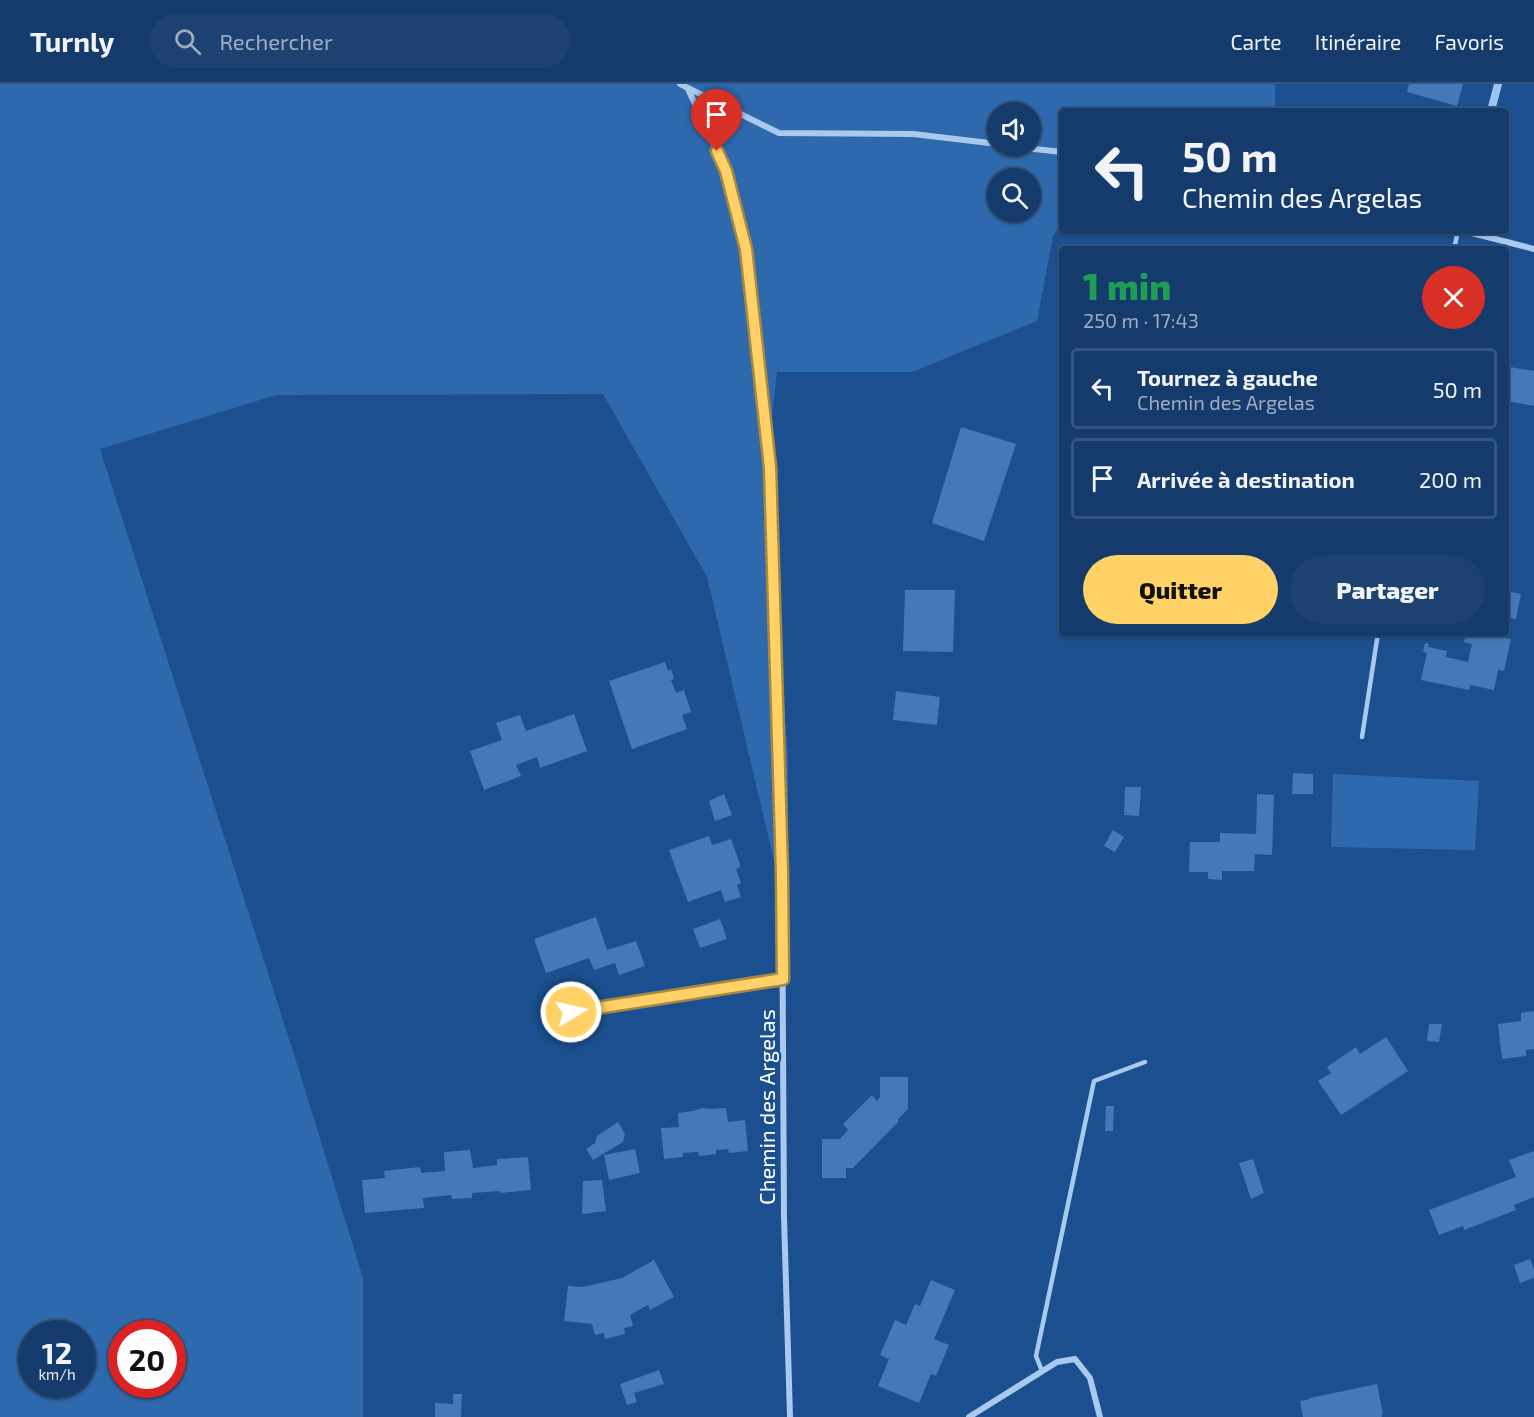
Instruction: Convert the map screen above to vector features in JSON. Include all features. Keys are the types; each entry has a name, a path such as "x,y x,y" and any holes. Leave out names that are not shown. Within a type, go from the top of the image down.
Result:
{"street":[{"path":"680,84 779,133 913,134 987,143"},
{"name":"Chemin des Argelas","path":"688,89 726,171 746,249 770,467 782,873 784,1217 790,1417"},
{"path":"1041,150 1059,152"},
{"path":"1476,234 1534,249"},
{"path":"969,1417 1057,1362 1075,1359 1090,1378 1100,1417"}],"lane":[{"path":"1362,737 1378,636"},
{"path":"571,1012 783,979"},
{"path":"1042,1371 1036,1356 1094,1081 1145,1062"}],"shaded area":[{"path":"0,84 1275,84 1275,108 1059,108 1059,227 1053,236 1037,321 912,372 777,372 766,468 788,758 788,920 707,577 603,394 276,395 100,449 298,1067 363,1278 363,1417 0,1417"},
{"path":"1333,774 1479,781 1475,850 1331,847"}],"building":[{"path":"1409,84 1463,84 1457,106 1407,92"},
{"path":"1510,367 1534,371 1534,406 1509,402"},
{"path":"961,427 1016,444 984,541 932,523"},
{"path":"905,590 955,590 953,652 903,651"},
{"path":"1509,592 1521,594 1516,619 1510,618 1509,623"},
{"path":"1465,636 1506,636 1506,638 1511,639 1504,671 1498,670 1494,690 1470,685 1469,690 1421,680 1427,653 1423,652 1425,643 1429,644 1428,647 1447,651 1446,657 1468,662 1472,644 1464,642"},
{"path":"665,662 668,671 671,669 674,679 671,680 676,693 684,690 691,712 682,715 687,729 632,749 609,681"},
{"path":"896,691 940,697 937,725 893,720"},
{"path":"574,714 587,751 540,768 537,757 516,765 521,776 484,790 470,751 502,740 496,723 520,715 526,731"},
{"path":"1293,773 1313,774 1313,794 1292,794"},
{"path":"1125,787 1141,787 1139,816 1124,815"},
{"path":"724,794 732,815 715,821 709,801"},
{"path":"1257,794 1274,795 1272,855 1255,854 1254,871 1222,871 1222,880 1208,879 1208,872 1189,872 1190,842 1220,842 1220,833 1256,834"},
{"path":"1113,830 1124,837 1115,852 1104,846"},
{"path":"709,836 712,845 731,839 740,864 740,867 736,869 741,883 737,885 741,897 725,902 721,890 688,902 669,850"},
{"path":"596,917 607,950 636,941 645,966 619,975 615,963 594,970 589,958 546,973 534,939"},
{"path":"720,919 727,939 700,948 693,929"},
{"path":"1534,1011 1534,1049 1526,1050 1526,1056 1502,1059 1498,1024 1521,1021 1521,1013"},
{"path":"1429,1024 1442,1024 1439,1042 1427,1041"},
{"path":"1386,1037 1408,1071 1341,1115 1318,1081 1331,1073 1327,1067 1356,1047 1360,1054"},
{"path":"880,1077 908,1077 908,1109 853,1168 846,1168 846,1178 822,1178 822,1139 840,1139 848,1130 843,1124 872,1095 877,1101 880,1097"},
{"path":"1106,1106 1114,1106 1113,1131 1105,1131"},
{"path":"702,1108 726,1108 728,1122 745,1120 748,1151 729,1153 728,1149 716,1150 716,1154 699,1156 698,1152 683,1153 683,1157 664,1159 661,1128 679,1127 678,1113"},
{"path":"618,1122 625,1134 623,1142 593,1160 586,1149 595,1143 597,1136"},
{"path":"635,1149 640,1173 609,1180 604,1155"},
{"path":"470,1150 473,1168 497,1165 497,1159 528,1157 531,1190 472,1193 472,1198 452,1199 451,1195 423,1198 424,1208 365,1213 362,1180 385,1178 384,1171 420,1167 421,1173 445,1171 444,1152"},
{"path":"1534,1151 1534,1197 1514,1205 1516,1210 1464,1230 1463,1226 1439,1235 1429,1210 1516,1177 1509,1160"},
{"path":"1253,1159 1264,1193 1251,1199 1239,1163"},
{"path":"602,1180 606,1211 582,1214 583,1181"},
{"path":"1530,1259 1534,1269 1534,1278 1520,1283 1514,1265"},
{"path":"654,1260 674,1297 650,1310 648,1305 630,1315 633,1326 624,1328 625,1334 605,1339 604,1333 595,1335 592,1324 564,1321 568,1286 583,1287 622,1278"},
{"path":"931,1280 955,1290 934,1339 949,1345 936,1376 931,1374 919,1403 878,1386 889,1359 880,1355 895,1320 906,1325 915,1304 920,1306"},
{"path":"659,1370 664,1384 634,1393 637,1402 627,1405 620,1384"},
{"path":"1377,1384 1382,1417 1303,1417 1300,1401"},
{"path":"453,1394 462,1394 461,1417 435,1417 435,1403 453,1404"}],"waterway":[{"path":"1492,108 1498,84"}],"route":[{"path":"571,1012 783,979 770,467 746,249 726,171 717,151"}]}
